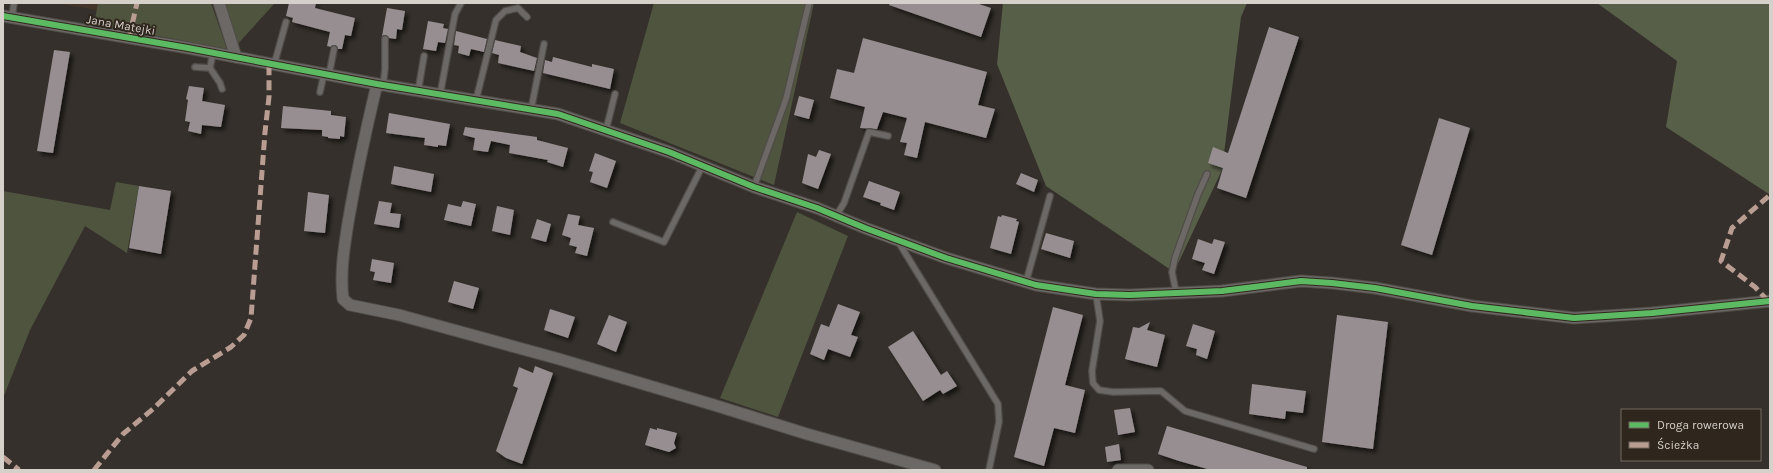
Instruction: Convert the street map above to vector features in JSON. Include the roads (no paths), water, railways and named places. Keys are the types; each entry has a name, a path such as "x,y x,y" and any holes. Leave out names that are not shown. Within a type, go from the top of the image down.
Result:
{"street":[{"path":"219,3 236,57"},
{"name":"Jana Matejki","path":"8,16 236,57 418,92 558,114 703,165 754,187 836,216 898,241 946,258 1026,282 1096,294 1130,295 1222,291 1300,281 1375,288 1472,306 1574,318 1652,313 1770,301"},
{"path":"380,85 353,191 342,265 341,283 343,299 350,305 399,315 565,361 904,465 934,470"},
{"path":"1118,470 1148,470"}],"lane":[{"path":"8,16 14,3"},
{"path":"440,95 455,14 461,3"},
{"path":"754,187 786,98 808,3"},
{"path":"476,100 496,20 505,11 518,8 527,17"},
{"path":"274,65 286,22"},
{"path":"380,85 385,69 385,39"},
{"path":"531,110 544,44"},
{"path":"320,92 334,49"},
{"path":"213,53 210,68 220,83 222,89"},
{"path":"418,92 424,56"},
{"path":"196,67 210,68"},
{"path":"606,130 615,94"},
{"path":"836,216 844,203 869,132 888,136"},
{"path":"613,222 664,242 703,165"},
{"path":"1176,292 1172,272 1175,258 1198,194 1207,174"},
{"path":"1026,282 1050,196"},
{"path":"898,241 998,404 999,422 989,470"},
{"path":"1096,294 1100,321 1092,371 1093,383 1099,390 1113,392 1161,391 1185,411 1314,449"}]}
